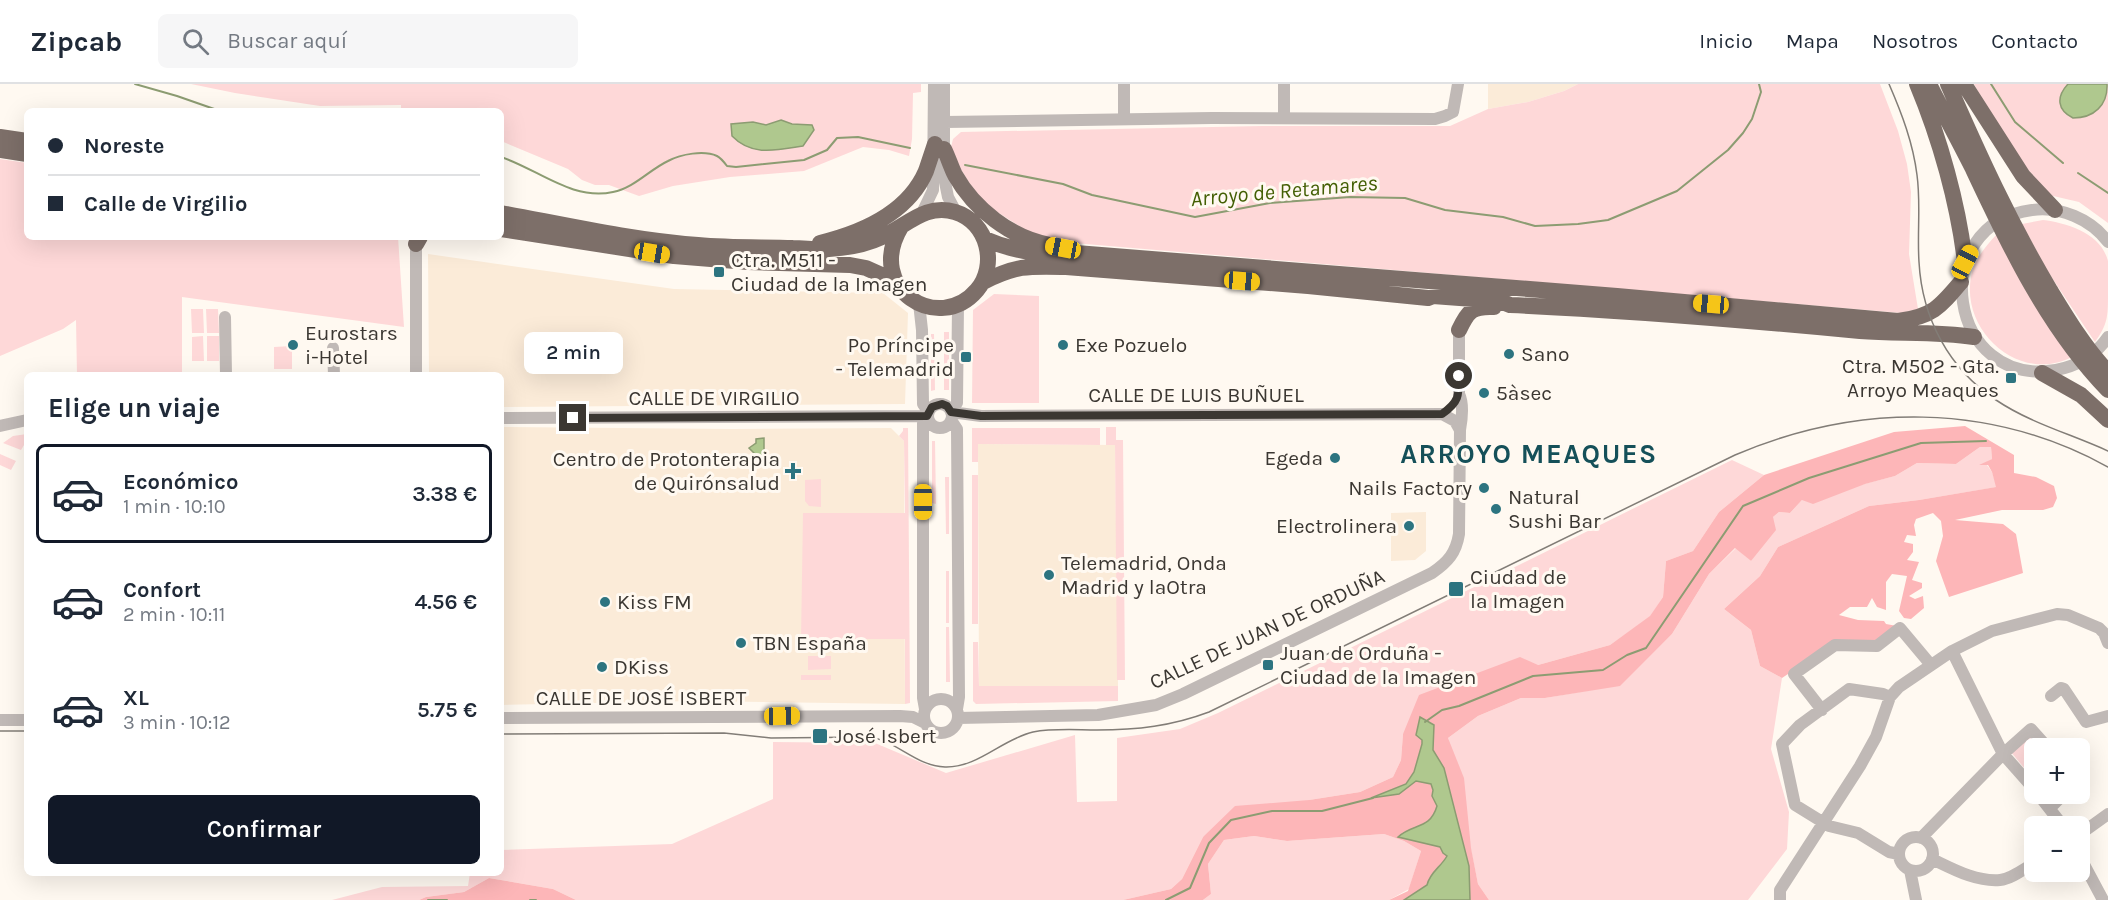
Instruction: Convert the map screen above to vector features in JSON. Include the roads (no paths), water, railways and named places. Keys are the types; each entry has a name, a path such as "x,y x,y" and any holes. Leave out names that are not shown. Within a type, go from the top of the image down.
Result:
{"highway":[{"path":"1917,84 1951,184 1961,228 1965,262"},
{"path":"1929,84 1996,206"},
{"path":"1948,84 2010,247 2056,324 2100,370 2108,390"},
{"path":"1964,84 2023,176 2055,210"},
{"path":"0,137 24,141"},
{"path":"794,248 840,238 884,218 912,193 940,146"},
{"path":"940,146 960,182 996,220 1015,233 1038,243 1076,253"},
{"path":"0,150 24,154"},
{"path":"504,214 627,237 681,243 815,250 845,248 881,238 922,213 939,209 956,212 973,223 985,239 1016,250 1653,299 1898,321 1917,319 1934,310 1961,282"},
{"path":"901,227 890,253 895,281 909,298 932,307 945,308 958,304 976,291 983,282 988,261 985,239"},
{"path":"504,230 674,256 748,262 850,265 866,268 895,281"},
{"path":"983,282 1007,270 1028,266 1066,267 1428,298 1433,296 1489,300 1510,305 1638,311 1875,332 1959,334 1974,337"},
{"path":"1428,298 1450,309 1457,316 1459,330"},
{"path":"1459,330 1466,315 1474,308 1500,308 1510,305"},
{"path":"2042,372 2081,396 2108,420"}],"street":[{"path":"934,84 945,189 956,212"},
{"path":"922,213 933,190 945,122 944,84"},
{"path":"1124,84 1124,119"},
{"path":"1284,84 1284,118"},
{"path":"945,122 1284,118 1435,119 1453,112 1458,84"},
{"path":"2108,242 2094,227 2075,216 2055,210 2022,212 2011,215 1992,226 1976,242 1965,262 1961,282 1963,310 1974,337 1985,350 1999,360 2021,369 2042,372 2072,367 2098,351 2108,338"},
{"path":"416,372 417,240"},
{"path":"919,303 922,330 923,404 931,424 936,428 943,428 957,403 958,304"},
{"path":"225,317 226,372"},
{"path":"1459,330 1459,394 1462,422 1460,430"},
{"path":"332,354 334,372"},
{"path":"1459,394 1454,406 1442,414 1455,421 1460,430"},
{"path":"937,404 942,404 951,414 957,429 959,697 955,726 948,732 939,733 930,730 925,723 923,698 923,423 937,404"},
{"name":"CALLE DE LUIS BUÑUEL","path":"951,414 981,416 1442,414"},
{"name":"CALLE DE VIRGILIO","path":"504,418 928,416"},
{"path":"0,426 24,421"},
{"name":"CALLE DE JUAN DE ORDUÑA","path":"957,714 1098,715 1156,705 1184,694 1432,573 1453,555 1457,546 1460,430"},
{"path":"1780,900 1780,890 1876,737 1890,698 1899,687 1952,651 1992,631 2057,614 2068,615 2099,628 2108,643"},
{"path":"1822,710 1794,674 1832,646 1877,646 1900,628 1931,665"},
{"path":"1952,651 2003,754 2024,778"},
{"path":"2050,696 2064,688 2086,722 2108,716"},
{"path":"1890,698 1883,694 1849,689 1800,725 1782,744 1795,806 1829,826 1858,833 1889,852 1899,854"},
{"path":"925,709 930,703 945,700 952,703 957,714"},
{"name":"CALLE DE JOSÉ ISBERT","path":"504,718 900,716 913,717 925,723"},
{"path":"0,720 24,720"},
{"path":"1922,838 2003,754 2031,729 2039,738"},
{"path":"2047,804 2056,816"},
{"path":"2050,808 2054,804"},
{"path":"2090,827 2108,814"},
{"path":"1922,838 1930,844 1932,859 1926,868 1910,870 1902,864 1900,849 1906,840 1922,838"},
{"path":"1932,859 1958,872 1982,879 2001,880 2024,868"},
{"path":"1910,870 1916,900"},
{"path":"2090,876 2103,900"}],"waterway":[{"name":"Arroyo de Retamares","path":"135,84 211,108"},
{"name":"Arroyo de Retamares","path":"965,165 1063,184 1092,195 1195,217 1270,203 1350,197 1405,198 1445,210 1503,217 1535,226 1578,224 1608,220 1677,191 1728,150 1743,133 1752,119 1761,92 1759,84"},
{"name":"Arroyo de Retamares","path":"1991,84 2015,122 2063,163"},
{"name":"Arroyo de Retamares","path":"504,158 569,188 598,194 621,190 668,161 692,154 712,154 720,158 727,166 736,167 804,160 827,150 837,138 858,137 910,148"},
{"name":"Arroyo de Retamares","path":"2078,173 2108,193"},
{"path":"1425,722 1442,710 1459,706 1533,676 1603,670 1627,655 1646,648 1743,506 1809,478 1921,443 1986,441"},
{"path":"1166,900 1190,888 1209,843 1231,820 1272,811 1322,811 1373,798"},
{"path":"428,900 447,900"},
{"path":"530,900 536,900"}],"tram line":[{"path":"1889,84 1913,152 1919,197 1921,283 1932,322 1941,340 1965,373 1996,400 2037,422 2108,451"},
{"path":"504,734 724,733 771,738 870,737 889,743 935,766 957,766 1033,732 1140,728 1182,721 1209,712 1735,455 1781,438 1828,426 1876,419 1923,417 1970,421 2017,430 2063,446 2108,467"},
{"path":"0,731 24,731"}],"place":[{"name":"Ctra. M511 - Ciudad de la Imagen","path":"719,272"},
{"name":"Eurostars i-Hotel","path":"293,345"},
{"name":"Exe Pozuelo","path":"1063,345"},
{"name":"Sano","path":"1509,354"},
{"name":"Pº Príncipe - Telemadrid","path":"966,357"},
{"name":"Ctra. M502 - Gta. Arroyo Meaques","path":"2011,378"},
{"name":"5àsec","path":"1484,393"},
{"name":"Egeda","path":"1335,458"},
{"name":"Centro de Protonterapia de Quirónsalud","path":"793,471"},
{"name":"Nails Factory","path":"1484,488"},
{"name":"Natural Sushi Bar","path":"1496,509"},
{"name":"Electrolinera","path":"1409,526"},
{"name":"Telemadrid, Onda Madrid y laOtra","path":"1049,575"},
{"name":"Ciudad de la Imagen","path":"1456,589"},
{"name":"Kiss FM","path":"605,602"},
{"name":"TBN España","path":"741,643"},
{"name":"Juan de Orduña - Ciudad de la Imagen","path":"1268,665"},
{"name":"DKiss","path":"602,667"},
{"name":"José Isbert","path":"820,736"}],"district":[{"name":"ARROYO MEAQUES","path":"1529,454"}]}
